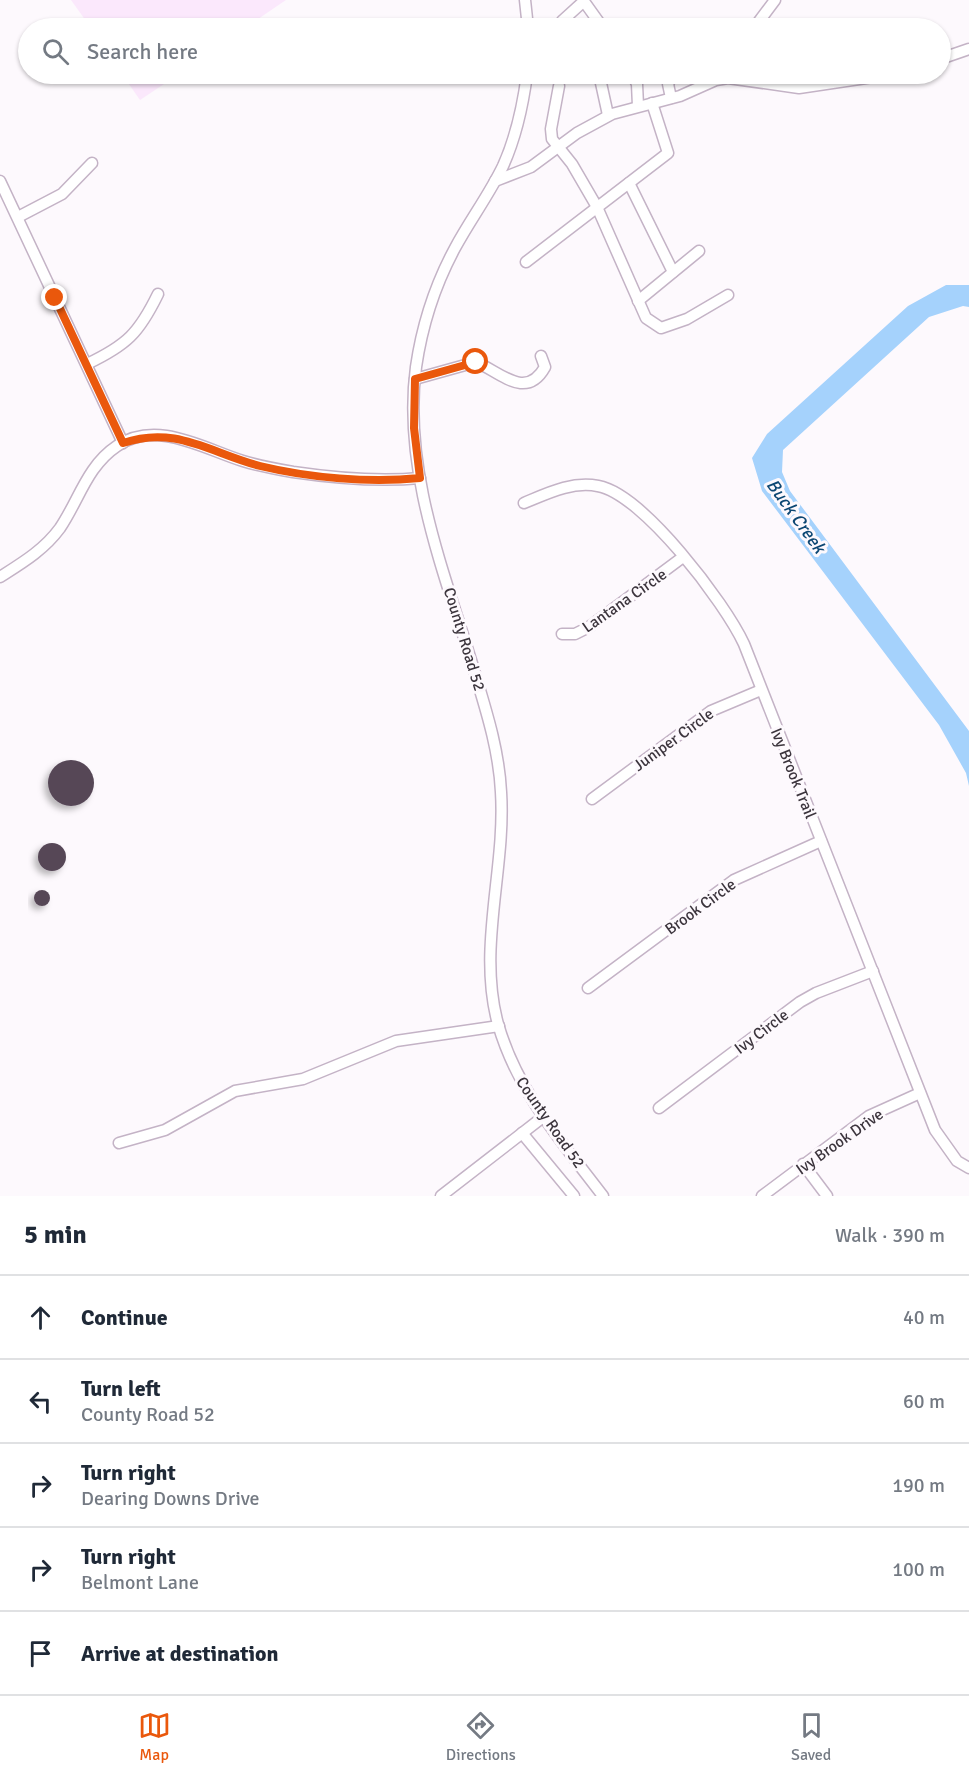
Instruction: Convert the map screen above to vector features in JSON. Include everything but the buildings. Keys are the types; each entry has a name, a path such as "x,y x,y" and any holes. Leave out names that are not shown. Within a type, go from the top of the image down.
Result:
{"street":[{"path":"525,0 527,18"},
{"path":"565,18 583,0 596,18"},
{"path":"762,18 775,0"},
{"path":"951,55 969,49"},
{"name":"County Road 52","path":"525,84 516,129 495,181 455,248 442,275 422,334 415,379 414,428 420,478 497,757 501,794 501,845 492,929 491,966 499,1026 522,1086 603,1196"},
{"path":"601,84 608,115"},
{"path":"638,84 638,106"},
{"path":"668,84 671,98"},
{"path":"495,181 531,167 608,115 671,98 703,84"},
{"path":"773,84 799,88 826,84"},
{"path":"559,86 551,129 557,148 572,164 597,207 646,318 661,328 687,319 728,296"},
{"path":"526,261 668,153 652,103"},
{"path":"18,217 52,201 92,163"},
{"path":"0,181 123,443"},
{"path":"629,183 673,272"},
{"path":"638,301 699,251"},
{"path":"87,364 123,345 132,337 158,294"},
{"path":"415,379 476,362 514,383 526,383 540,376 545,367 541,356"},
{"path":"0,577 44,546 59,529 94,468 123,443 148,436 177,437 242,461 294,472 354,477 420,478"},
{"name":"Ivy Brook Trail","path":"524,503 572,485 584,484 609,489 641,511 683,557 739,634 920,1093 939,1137 957,1161 969,1168"},
{"name":"Lantana Circle","path":"562,634 575,634 589,627 683,557"},
{"name":"Juniper Circle","path":"592,799 711,711 761,690"},
{"name":"Brook Circle","path":"588,988 734,880 821,841"},
{"name":"Ivy Circle","path":"659,1108 800,1002 816,993 873,971"},
{"path":"119,1143 165,1130 235,1091 303,1079 396,1041 499,1026"},
{"name":"Ivy Brook Drive","path":"762,1196 869,1116 920,1093"},
{"path":"441,1196 543,1117"},
{"path":"522,1132 574,1196"},
{"path":"803,1164 827,1196"}],"shaded area":[{"path":"71,0 286,0 260,18 84,18"},
{"path":"129,84 164,84 140,100"}],"water":[{"name":"Buck Creek","path":"946,285 969,285 969,307 963,306 929,317 783,450 782,472 790,491 969,731 969,786 966,773 939,725 762,491 752,458 767,434 908,306"}],"route":[{"path":"55,298 123,443 148,436 177,437 242,461 294,472 354,477 420,478 414,428 415,379 476,362"}]}
